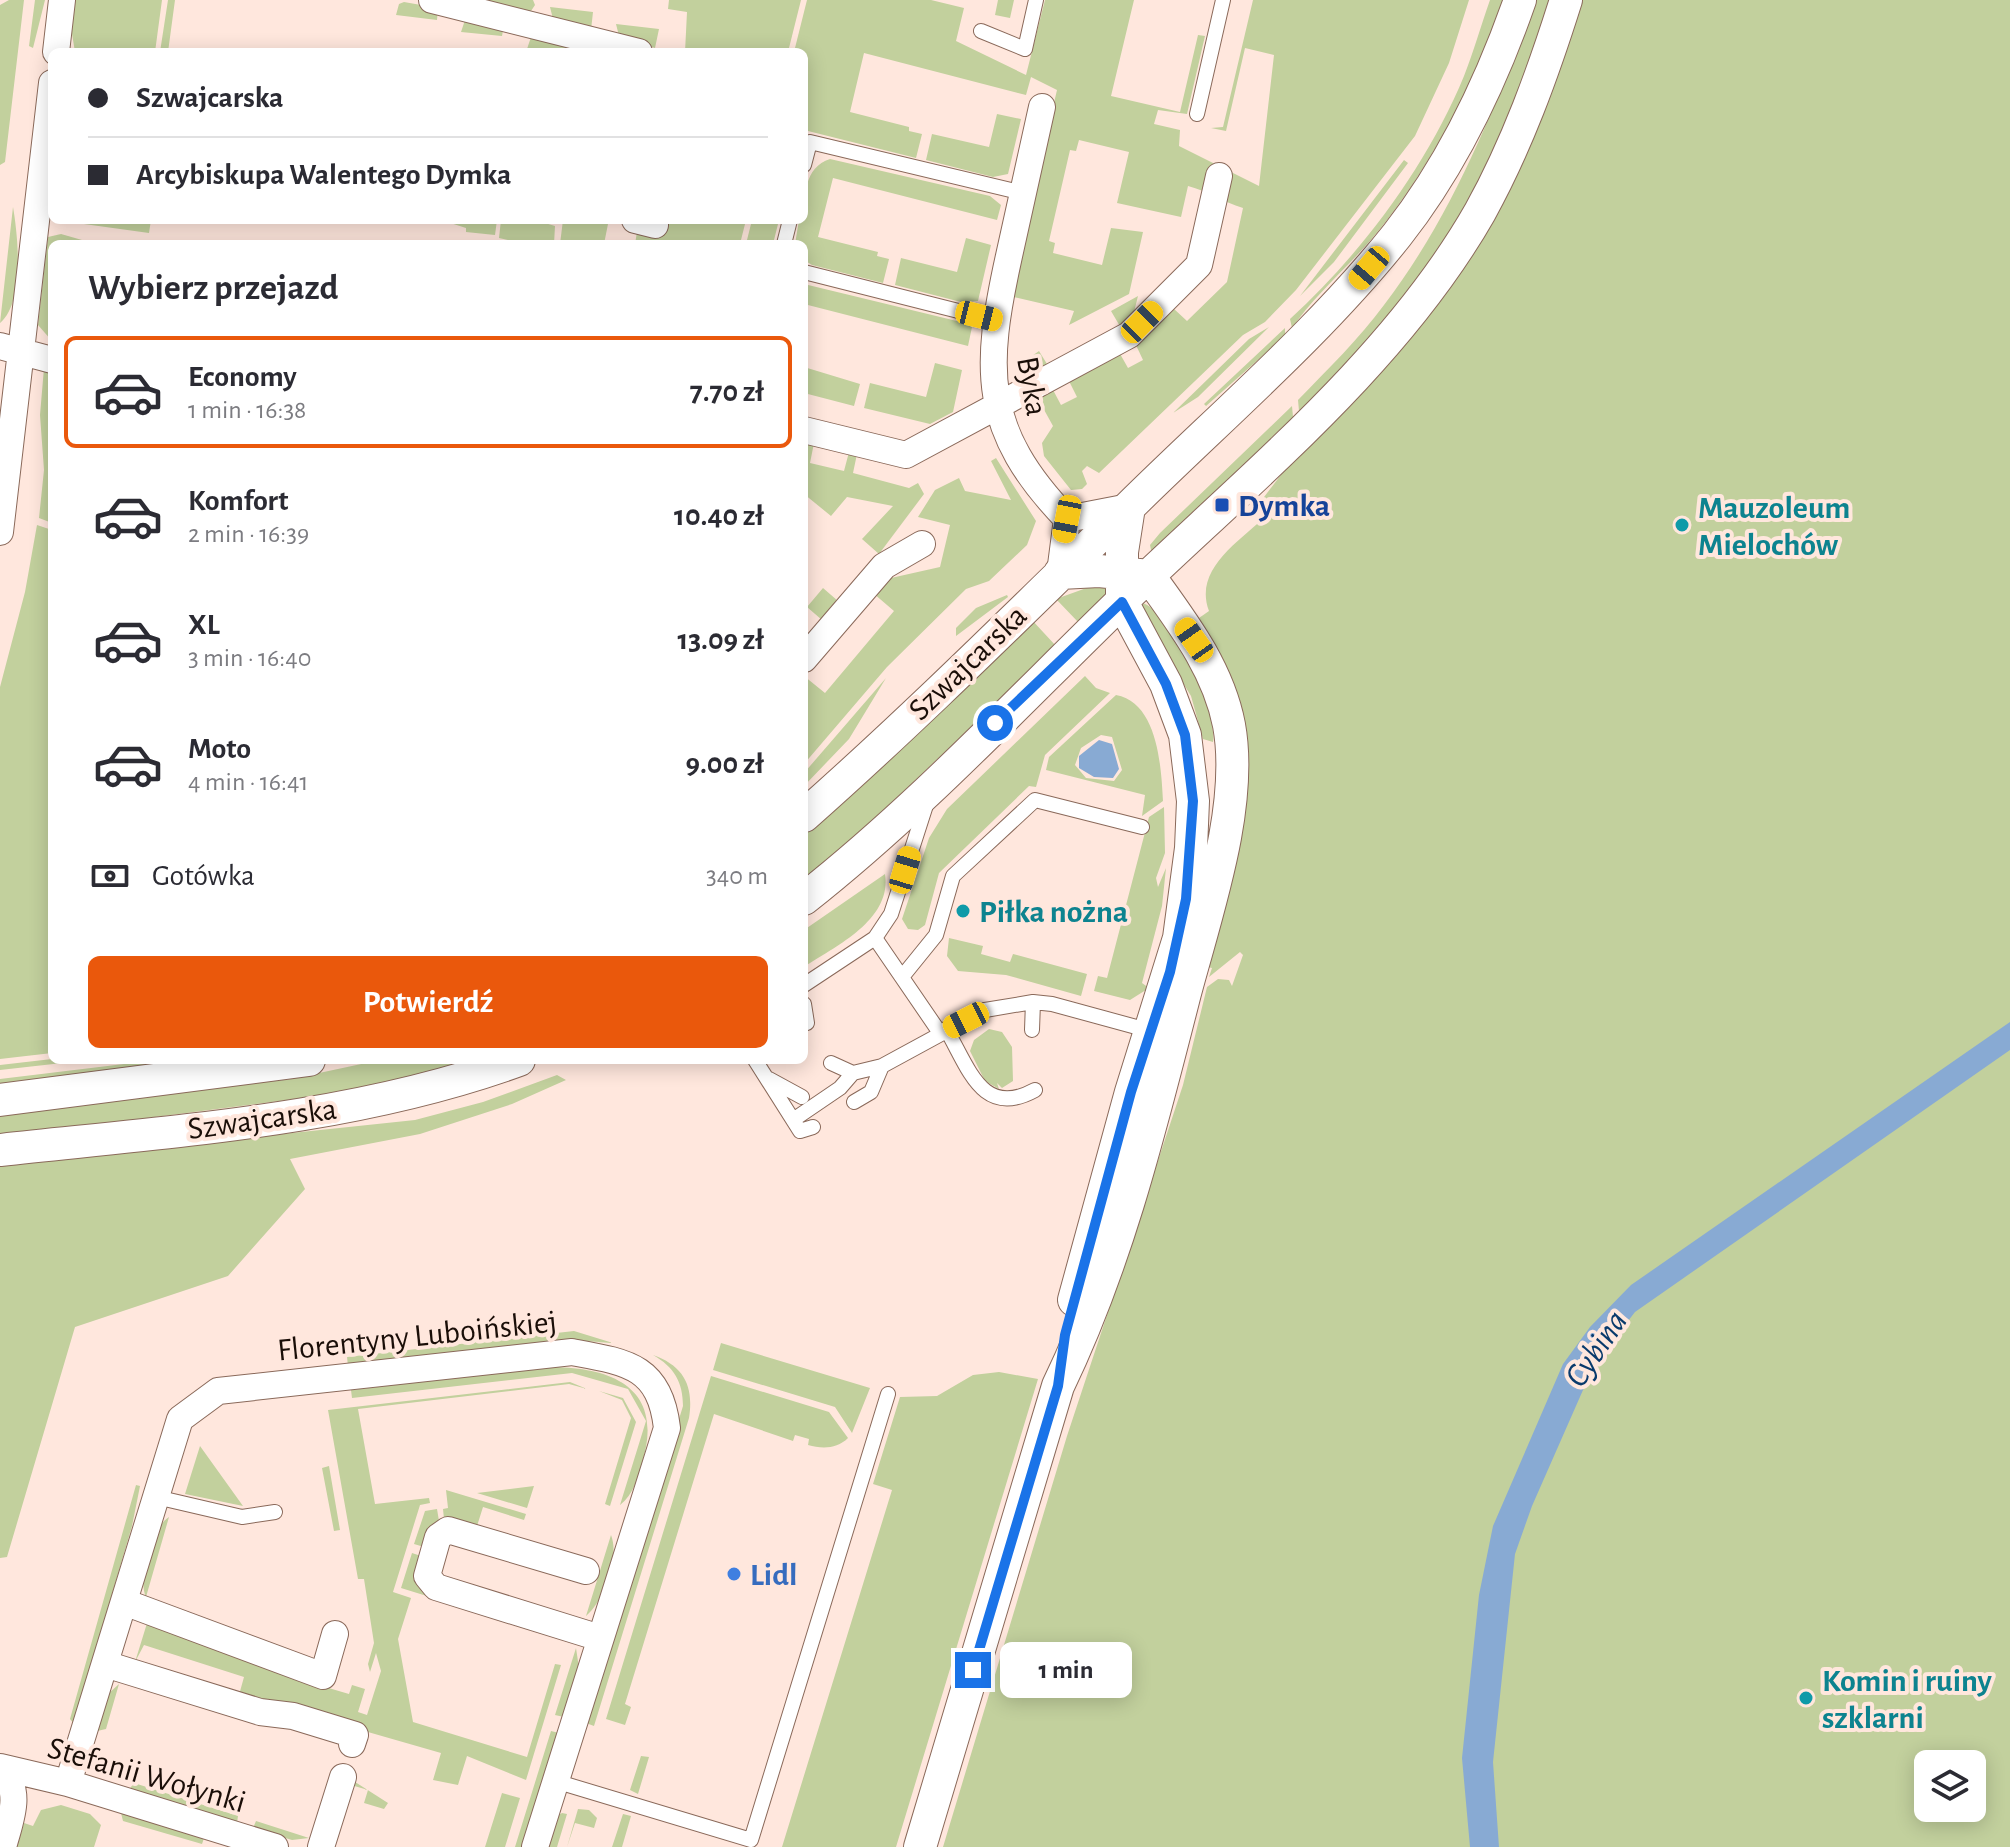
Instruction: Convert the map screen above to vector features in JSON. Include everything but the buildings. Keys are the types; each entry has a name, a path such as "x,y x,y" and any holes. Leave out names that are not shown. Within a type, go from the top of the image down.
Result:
{"street":[{"path":"56,48 62,0"},
{"path":"432,0 623,48"},
{"name":"Szwajcarska","path":"808,812 1129,507 1318,322 1398,233 1463,133 1491,78 1520,0"},
{"name":"Szwajcarska","path":"808,895 932,784 1131,584 1377,352 1437,277 1479,213 1504,165 1539,82 1566,0"},
{"name":"Byka","path":"1042,107 994,320 992,380 997,407 1020,460 1048,500 1067,519"},
{"path":"0,532 10,348 48,108"},
{"path":"808,431 906,455 1129,335 1199,265 1219,176"},
{"path":"10,348 48,359"},
{"path":"920,1847 1058,1386 1081,1338 1115,1241 1163,1034 1221,845 1232,759 1229,727 1215,678 1199,648 1131,584 1060,573 1067,519 1129,507 1131,584 1185,735 1193,801 1186,899 1173,961 1163,1034"},
{"path":"808,654 884,566 922,544"},
{"name":"Szwajcarska","path":"0,1100 278,1064"},
{"name":"Szwajcarska","path":"0,1150 338,1108 435,1087 507,1064"},
{"name":"Florentyny Luboińskiej","path":"68,1783 180,1419 218,1391 572,1352 605,1358 648,1376 659,1389 667,1428 535,1847"},
{"path":"586,1571 448,1530 438,1537 427,1576 436,1587 600,1638"},
{"path":"124,1602 323,1676 335,1634"},
{"path":"105,1664 260,1712 293,1716 355,1735 352,1744"},
{"path":"0,1768 12,1785 14,1800 3,1847"},
{"name":"Stefanii Wołynki","path":"0,1768 68,1783 275,1847"},
{"path":"321,1847 343,1777"}],"lane":[{"path":"981,31 1025,49 1036,0"},
{"path":"1197,114 1223,0"},
{"path":"808,150 810,142 1023,193"},
{"path":"808,273 994,320"},
{"path":"808,982 875,938 891,914 932,784"},
{"path":"902,977 936,935 953,876 977,850 1035,800 1142,827"},
{"path":"875,938 981,1089 993,1098 1017,1100 1035,1090"},
{"path":"1032,1030 1033,1002"},
{"path":"832,1070 853,1073 882,1066 985,1010 1033,1002 1163,1034"},
{"path":"758,1064 800,1131 813,1127"},
{"path":"854,1102 871,1092 882,1066"},
{"path":"793,1120 840,1088 853,1073"},
{"path":"765,1076 790,1078"},
{"path":"765,1076 802,1097"},
{"path":"555,1781 751,1840 888,1394"},
{"path":"156,1497 242,1517 275,1512"}],"green space":[{"path":"9,0 24,0 5,162 0,165 0,5"},
{"path":"35,0 45,0 33,48 29,46"},
{"path":"75,0 162,0 156,48 74,48 71,28"},
{"path":"168,0 175,0 169,48 161,48"},
{"path":"485,0 533,0 535,5 529,14"},
{"path":"669,0 801,0 789,48 685,48 687,12 668,9"},
{"path":"807,0 931,0 964,8 956,41 1026,75 1045,0 1134,0 1111,96 1180,112 1198,35 1205,36 1187,114 1158,110 1154,124 1180,130 1179,146 1259,186 1274,55 1245,48 1226,131 1211,128 1223,127 1253,0 1469,0 1449,63 1415,136 1296,290 1265,322 1243,335 1099,473 1087,466 1082,471 1087,484 1082,489 1071,490 1044,456 1042,443 1053,426 1037,397 1052,388 1061,405 1077,397 1068,379 1119,352 1128,368 1143,360 1135,343 1173,308 1187,321 1227,282 1243,208 1188,186 1181,217 1117,203 1129,152 1079,140 1076,151 1070,150 1049,241 1055,243 1053,253 1102,265 1111,228 1143,232 1129,294 1069,325 1074,311 1009,296 1057,90 1031,77 1026,95 864,53 850,112 909,127 909,131 922,134 916,158 808,131 808,48 795,48"},
{"path":"998,0 1014,0 1010,18 995,15"},
{"path":"1490,0 1505,0 1467,89 1438,144 1384,224 1292,328 1290,319 1367,237 1412,175 1449,110"},
{"path":"1535,0 1551,0 1513,108 1467,205 1425,268 1378,328 1299,411 1298,400 1374,318 1432,234 1488,120"},
{"path":"1580,0 2010,0 2010,1847 943,1847 1067,1436 1183,1085 1207,987 1218,979 1229,980 1232,986 1243,955 1240,952 1209,977 1212,968 1199,965 1242,710 1228,670 1199,618 1209,611 1206,596 1213,569 1267,515 1258,505 1299,451 1368,381"},
{"path":"404,2 438,8 437,20 396,15 399,4"},
{"path":"550,7 593,12 591,30 553,19"},
{"path":"465,20 504,25 502,36 461,32"},
{"path":"616,24 659,29 655,48 619,36"},
{"path":"531,37 570,42 569,48 527,48"},
{"path":"997,114 1021,119 1008,174 993,177 926,160 932,134 989,147"},
{"path":"830,159 990,196 1001,205 997,220 833,178 818,237 878,252 877,256 889,259 883,283 812,265 808,262 808,240 796,240 798,224 808,224 808,181 821,163"},
{"path":"1404,160 1408,163 1334,262 1300,296"},
{"path":"13,207 18,268 13,300 0,323"},
{"path":"84,224 150,224 149,233"},
{"path":"454,224 496,224 495,235 466,232 466,228"},
{"path":"501,224 555,226 554,240 499,238"},
{"path":"562,224 608,224 605,240 560,240"},
{"path":"662,224 745,224 741,240 636,240 637,232 660,237"},
{"path":"751,224 778,224 774,240 747,240"},
{"path":"61,234 82,240 48,240 48,336 38,325 48,237"},
{"path":"966,238 991,245 978,301 961,302 895,285 901,258 957,272"},
{"path":"808,285 965,323 972,327 968,346 808,305"},
{"path":"1138,296 1133,316 1121,328 1111,311"},
{"path":"1269,327 1198,397 1173,413 1249,339"},
{"path":"1285,328 1285,336 1206,406 1204,404"},
{"path":"1039,351 1047,364 1030,377 1029,358"},
{"path":"935,363 962,370 953,412 930,424 864,408 870,383 926,397"},
{"path":"44,368 48,368 48,521 39,518 44,470 40,415"},
{"path":"808,368 860,384 854,406 808,394"},
{"path":"1292,406 1293,417 1155,551 1151,550 1150,545 1160,533"},
{"path":"808,442 814,443 810,463 844,471 849,452 857,454 853,473 909,488 918,483 924,494 879,554 862,539 893,506 847,497 831,516 808,497"},
{"path":"996,458 1036,521 1027,545 989,581 966,589 887,667 808,759 808,679 825,693 894,611 873,593 891,578 940,567 950,525 918,517 935,490 959,478 965,491 1011,500 991,461"},
{"path":"37,525 48,529 48,1053 0,1059 0,687 25,592"},
{"path":"1092,586 1105,587 1108,593 1079,623 1056,599"},
{"path":"823,588 838,601 822,620 808,606"},
{"path":"1007,595 956,636 956,628 976,608"},
{"path":"1142,603 1166,623 1190,664 1208,709 1213,742 1203,739 1191,696 1150,629"},
{"path":"1031,619 1056,646 865,828 808,878 808,831"},
{"path":"1085,676 1096,688 1110,693 1045,755 1036,787 1029,786 939,873 925,925 918,930 908,929 902,919 929,838 947,809"},
{"path":"886,678 849,739 808,782 808,768"},
{"path":"1116,695 1130,700 1141,710 1154,738 1163,801 1142,816 1145,795 1046,770 1049,757","holes":["1101,735 1112,737 1122,770 1114,781 1086,778 1075,765 1081,748"]},
{"path":"1164,807 1165,853 1156,878 1158,887 1166,868 1162,906 1142,983 1149,988 1130,1000 1094,991 1098,976 1107,978 1149,817"},
{"path":"885,874 885,890 871,918 846,940 808,964 808,927"},
{"path":"949,938 983,946 981,954 1010,962 1013,954 1087,974 1081,996 1006,975 958,971 947,956"},
{"path":"989,1029 1002,1032 1012,1047 1013,1081 1002,1088 997,1083 999,1089 985,1081 970,1051 974,1040"},
{"path":"48,1059 48,1064 53,1064 0,1070 0,1065"},
{"path":"124,1064 165,1064 0,1084 0,1079"},
{"path":"361,1064 461,1064 349,1092 0,1137 0,1114 291,1079"},
{"path":"557,1075 566,1080 512,1104 420,1134 290,1159 305,1189 228,1276 75,1327 7,1557 0,1558 0,1164 415,1120 483,1102"},
{"path":"574,1331 613,1343 571,1340 348,1366 347,1357"},
{"path":"721,1343 870,1388 852,1433 835,1407 713,1370"},
{"path":"653,1355 672,1365 684,1379 690,1396 689,1418 594,1726 586,1723 683,1406 676,1376"},
{"path":"549,1367 573,1368 613,1378 628,1387 640,1400 646,1417 647,1438 634,1486 620,1505 646,1421 628,1389 572,1373 352,1398 351,1390"},
{"path":"999,1372 1038,1379 896,1847 782,1847 892,1490 873,1484 900,1397 937,1396 973,1375"},
{"path":"711,1376 829,1412 848,1438 834,1446 813,1446 808,1445 809,1439 795,1435 793,1441 714,1414 625,1704 631,1707 625,1725 606,1719"},
{"path":"570,1382 587,1389 569,1384 358,1409 375,1504 429,1498 430,1503 420,1505 393,1592 411,1598 398,1639 413,1722 527,1757 555,1664 561,1665 526,1780 467,1756 458,1785 433,1780 441,1753 239,1695 244,1677 144,1645 135,1662 148,1620 332,1689 349,1694 352,1685 365,1689 358,1712 367,1715 381,1671 376,1653 370,1672 368,1664 374,1643 364,1579 358,1579 328,1410"},
{"path":"599,1391 623,1398 636,1422 610,1506 605,1504 631,1418 622,1400"},
{"path":"200,1446 243,1506 185,1494"},
{"path":"329,1466 340,1530 334,1531 322,1468"},
{"path":"136,1485 140,1486 132,1526 74,1724 70,1719"},
{"path":"534,1486 527,1508 477,1493"},
{"path":"446,1490 526,1514 524,1520 483,1507 477,1526 444,1519 443,1509 448,1508"},
{"path":"437,1509 439,1521 424,1547 414,1544 425,1511"},
{"path":"169,1517 146,1597 143,1578 147,1554 157,1531"},
{"path":"611,1535 613,1555 609,1578 599,1600 586,1616"},
{"path":"412,1553 421,1556 418,1585 430,1597 401,1588"},
{"path":"576,1648 579,1668 564,1717 555,1715"},
{"path":"119,1684 106,1729 97,1731 108,1694"},
{"path":"551,1731 559,1733 524,1847 515,1847"},
{"path":"641,1756 649,1757 638,1794 630,1790"},
{"path":"352,1780 367,1790 351,1785"},
{"path":"134,1783 238,1816 237,1823 128,1791"},
{"path":"368,1790 388,1803 384,1809 364,1803"},
{"path":"502,1793 520,1798 505,1847 485,1847"},
{"path":"61,1805 90,1814 101,1825 94,1847 17,1847 24,1823 33,1826 41,1810"},
{"path":"578,1809 589,1810 597,1818 594,1828 575,1823 567,1847"},
{"path":"121,1813 204,1838 202,1844 123,1821"},
{"path":"567,1814 557,1847 548,1847 557,1816"},
{"path":"623,1814 631,1816 622,1847 612,1847"},
{"path":"256,1821 309,1838 292,1840 253,1828"}],"water":[{"path":"1099,740 1112,744 1119,769 1113,778 1094,777 1079,768 1079,756"},
{"name":"Cybina","path":"2010,1022 2010,1050 1635,1312 1594,1365 1532,1506 1515,1554 1493,1762 1499,1847 1470,1847 1462,1758 1479,1595 1493,1526 1563,1364 1590,1327 1631,1285"}],"place":[{"name":"Dymka","path":"1222,505"},
{"name":"Mauzoleum Mielochów","path":"1682,525"},
{"name":"Piłka nożna","path":"963,911"},
{"name":"Lidl","path":"734,1574"},
{"name":"Komin i ruiny szklarni","path":"1806,1698"}],"route":[{"path":"973,1670 1058,1386 1065,1335 1089,1244 1131,1092 1179,938 1186,899 1193,801 1185,735 1175,704 1122,602 995,723"}]}
